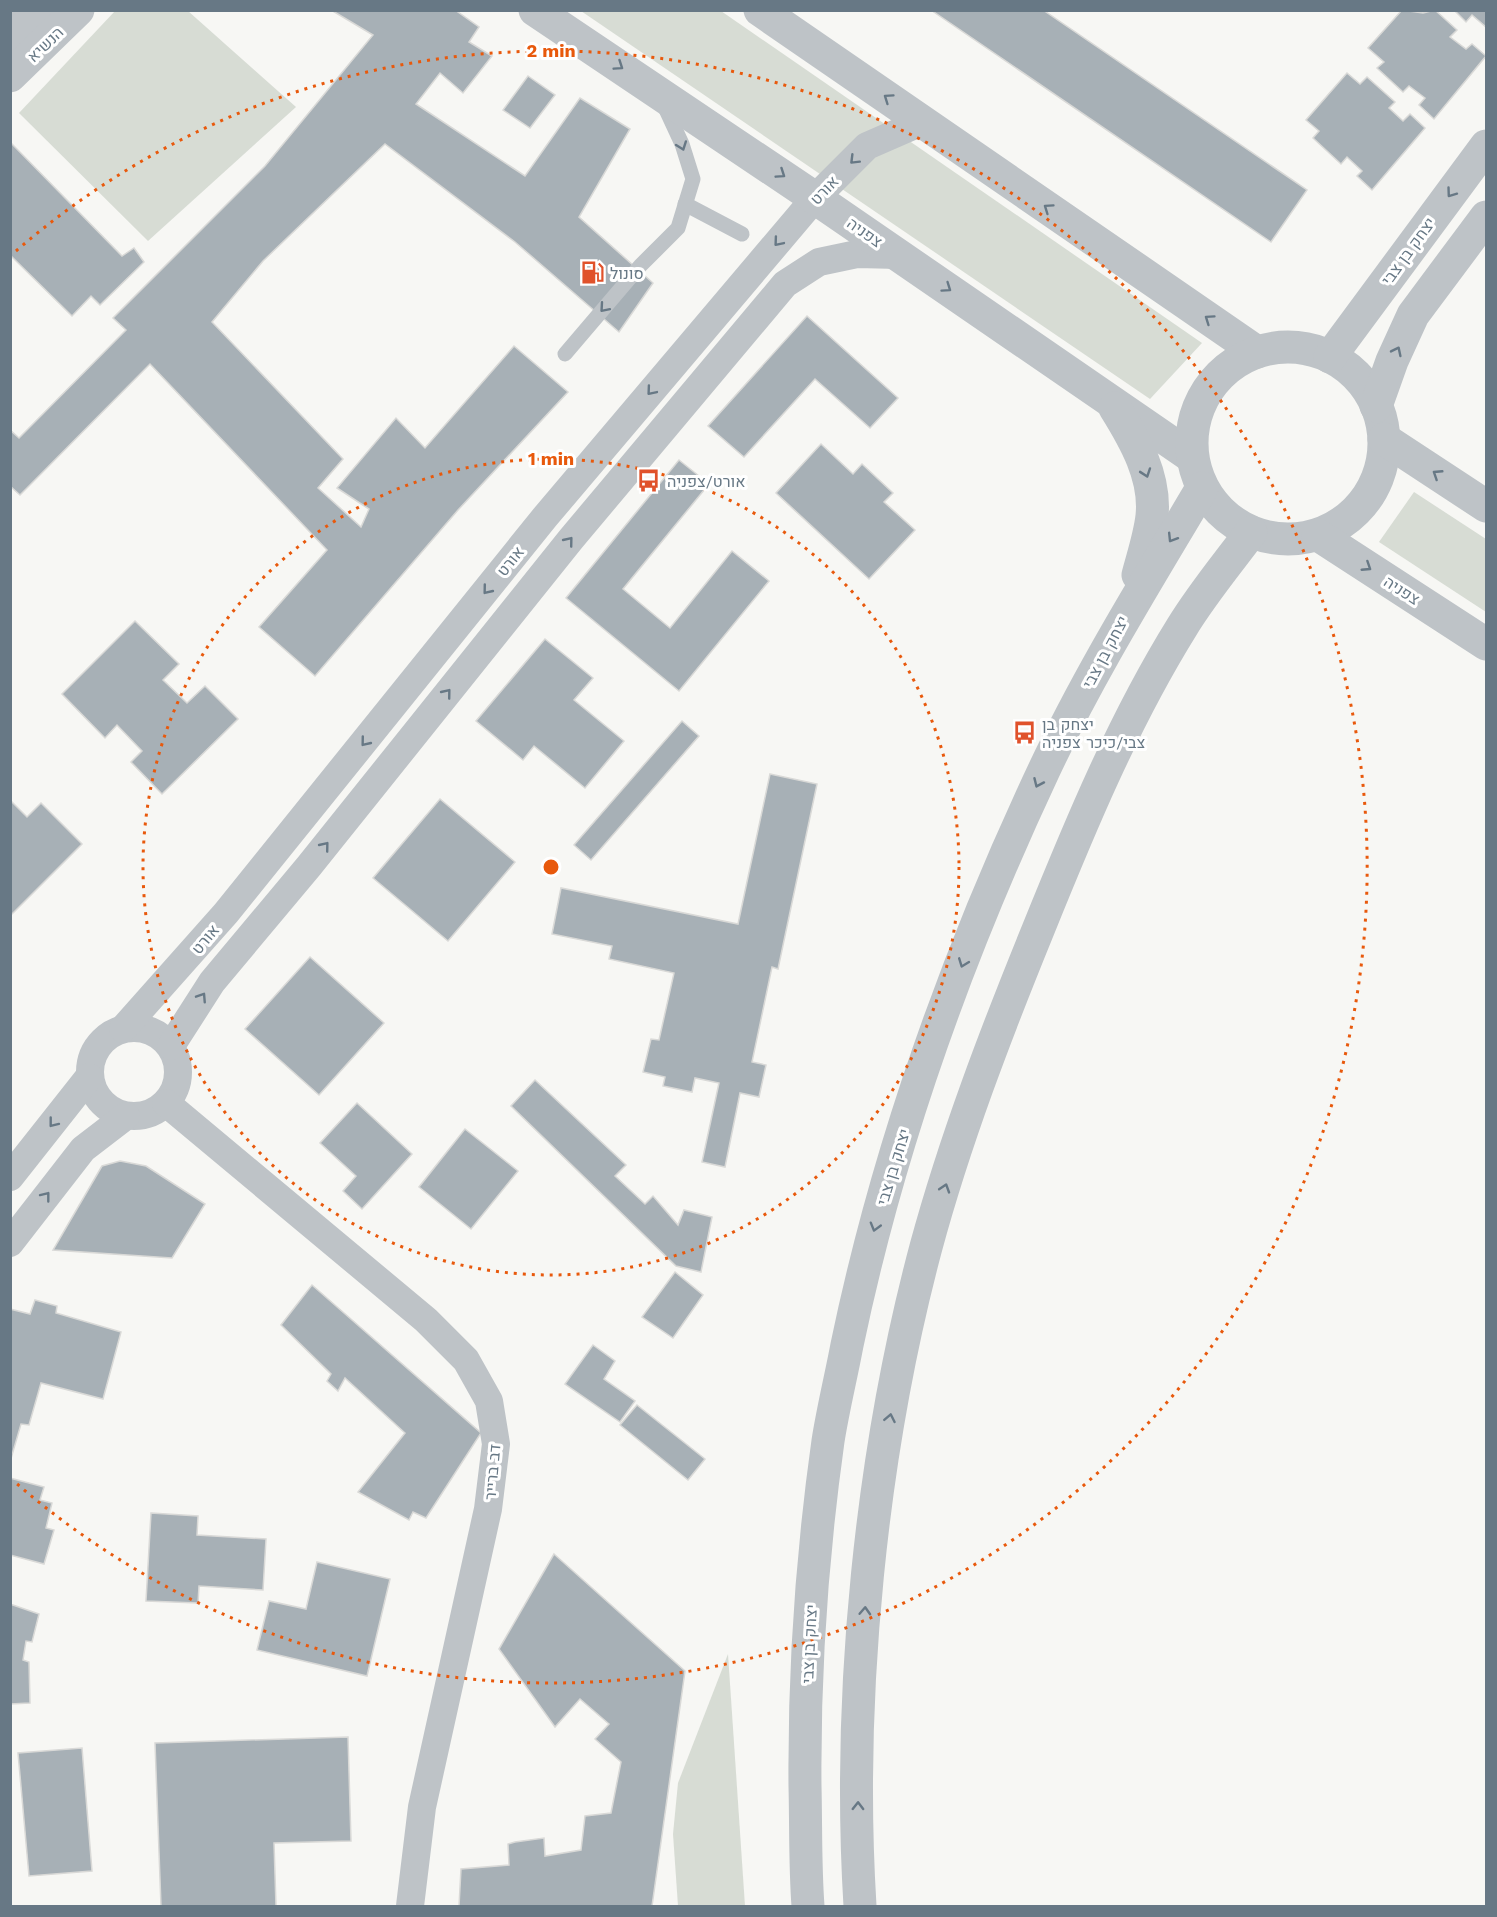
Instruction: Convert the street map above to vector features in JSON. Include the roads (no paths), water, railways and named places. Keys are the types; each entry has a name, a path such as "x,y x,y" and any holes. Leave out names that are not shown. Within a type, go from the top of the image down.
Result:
{"street":[{"name":"הנשיא","path":"10,38 37,10"},
{"name":"הנשיא","path":"10,76 78,10"},
{"name":"צפניה","path":"535,10 816,198 1192,456"},
{"path":"760,10 1257,352"},
{"name":"אורט","path":"123,1029 219,921 545,517 816,198 867,146 922,122"},
{"name":"יצחק בן צבי","path":"1329,357 1486,146"},
{"path":"1377,406 1392,361 1413,315 1486,218"},
{"name":"אורט","path":"171,1046 212,982 309,866 571,539 785,284 819,262 857,254 899,255"},
{"path":"1282,348 1306,349 1329,357 1349,369 1365,386 1377,406 1384,439 1381,470 1367,497 1345,520 1318,535 1295,539 1272,538 1251,532 1222,515 1202,488 1192,456 1193,423 1206,393 1228,368 1257,352 1282,348"},
{"path":"1111,402 1136,443 1151,487 1152,516 1132,604"},
{"path":"1384,439 1486,506"},
{"name":"יצחק בן צבי","path":"808,1906 805,1744 814,1561 828,1438 863,1270 902,1136 948,1003 1002,864 1046,767 1132,604 1202,488"},
{"path":"860,1906 859,1717 868,1571 886,1435 926,1247 956,1152 1013,990 1080,827 1134,712 1183,625 1251,532"},
{"name":"צפניה","path":"1318,535 1486,644"},
{"path":"123,1029 149,1030 171,1046 178,1065 177,1085 166,1103 154,1112 141,1116 126,1116 104,1105 97,1097 89,1077 92,1055 109,1035 123,1029"},
{"path":"10,1177 89,1077"},
{"name":"דב ברייר","path":"166,1103 426,1320 466,1360 489,1401 496,1444 488,1509 422,1807 410,1906"},
{"path":"10,1243 83,1149 126,1116"},
{"path":"858,1849 862,1870 880,1906"}],"lane":[{"path":"565,354 640,266 678,228 693,180 682,144 658,92"},
{"path":"685,204 742,234"}],"place":[{"name":"סונול","path":"592,273"},
{"name":"אורט/צפניה","path":"649,481"},
{"name":"יצחק בן צבי/כיכר צפניה","path":"1024,733"}]}
